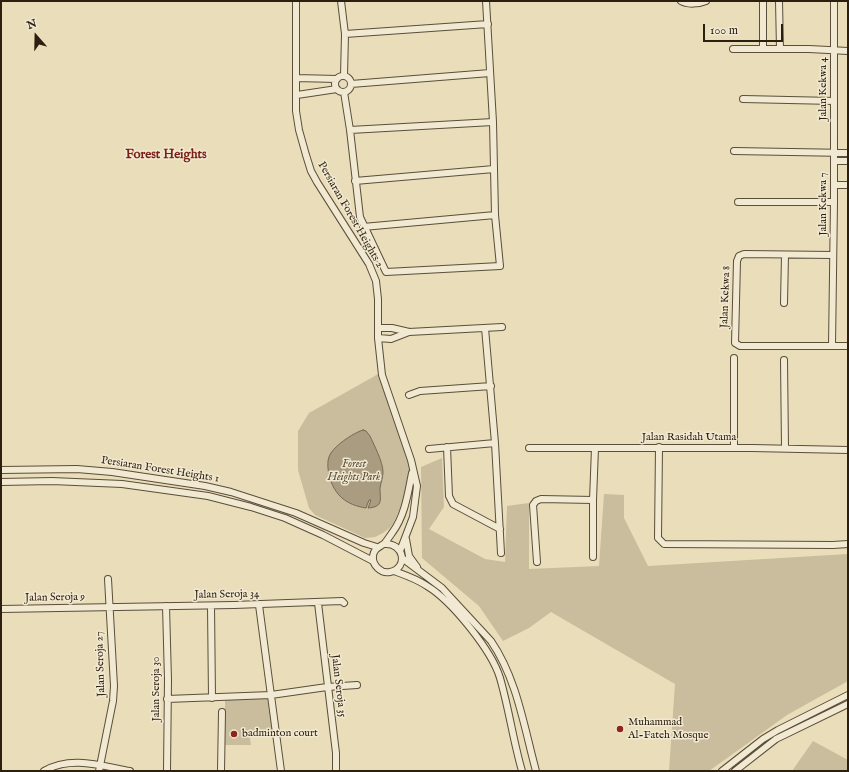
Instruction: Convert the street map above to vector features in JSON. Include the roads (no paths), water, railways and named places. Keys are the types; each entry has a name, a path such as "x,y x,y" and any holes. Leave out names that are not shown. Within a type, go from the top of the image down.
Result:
{"street":[{"name":"Persiaran Forest Heights 2","path":"296,1 296,111 299,130 311,171 321,190 369,264 376,281 378,299 378,338 382,375 411,460 417,486 413,517 400,551"},
{"path":"341,1 345,34 344,76"},
{"path":"344,92 360,217 363,227 386,272 500,266 495,215 493,122 486,1"},
{"path":"681,1 684,3 705,1"},
{"path":"763,1 763,49"},
{"path":"779,1 780,49"},
{"name":"Jalan Kekwa 4","path":"834,1 834,153"},
{"path":"345,34 488,24"},
{"path":"734,49 848,51"},
{"path":"351,84 490,73"},
{"path":"296,78 337,80 344,76"},
{"path":"344,76 348,78 351,84"},
{"path":"337,80 335,84 337,89"},
{"path":"344,92 350,88 351,84"},
{"path":"297,95 337,89 344,92"},
{"path":"743,99 834,101"},
{"path":"350,130 493,122"},
{"path":"734,151 848,153"},
{"name":"Jalan Kekwa 7","path":"832,346 834,153"},
{"path":"834,161 848,161"},
{"path":"355,181 494,169"},
{"path":"834,185 848,185"},
{"path":"738,202 834,202"},
{"path":"363,227 495,215"},
{"name":"Jalan Kekwa 8","path":"833,254 744,254 739,256 737,261 735,343 740,346 848,346"},
{"path":"784,303 785,255"},
{"path":"378,328 392,328 409,332 502,326"},
{"path":"485,328 491,386 501,553"},
{"path":"378,338 391,339 409,332"},
{"path":"734,358 734,448"},
{"path":"784,360 785,448"},
{"path":"408,396 420,391 491,386"},
{"path":"429,449 495,444"},
{"path":"447,447 448,496 450,500 453,504 500,529"},
{"path":"659,447 658,538 664,544 848,544"},
{"name":"Jalan Rasidah Utama","path":"529,448 659,447 848,450"},
{"path":"593,557 595,448"},
{"name":"Persiaran Forest Heights 1","path":"1,470 77,468 205,486 238,494 296,513 364,544 377,547"},
{"path":"384,544 393,532 402,514 408,498 413,469"},
{"name":"Persiaran Forest Heights 1","path":"1,482 52,481 116,483 208,496 251,506 285,518 373,560"},
{"path":"536,562 533,505 536,501 541,499 593,500"},
{"path":"406,537 409,556 424,575"},
{"path":"394,571 400,566 402,558 400,551 392,544 384,544 377,547 373,560 376,567 386,572 394,571 415,579 438,593 478,638 489,654 500,678 522,771"},
{"path":"402,558 442,588 491,641 506,665 536,771"},
{"name":"Jalan Seroja 27","path":"99,768 114,686 108,579"},
{"name":"Jalan Seroja 34","path":"109,607 258,605 342,601 344,603"},
{"name":"Jalan Seroja 35","path":"318,603 336,753 336,771"},
{"path":"258,605 281,771"},
{"name":"Jalan Seroja 30","path":"166,606 168,699 167,771"},
{"path":"211,606 212,698"},
{"name":"Jalan Seroja 9","path":"1,608 109,607"},
{"path":"168,699 271,695 327,687 357,685"},
{"path":"722,771 763,738 848,695"},
{"path":"735,771 776,739 848,704"},
{"path":"221,771 222,712"},
{"path":"44,771 66,762 81,762 99,768 130,771"}],"place":[{"name":"Muhammad Al-Fateh Mosque","path":"620,729"},
{"name":"badminton court","path":"234,734"}],"district":[{"name":"Forest Heights","path":"166,155"}],"park label":[{"name":"Forest Heights Park","path":"354,471"}]}
